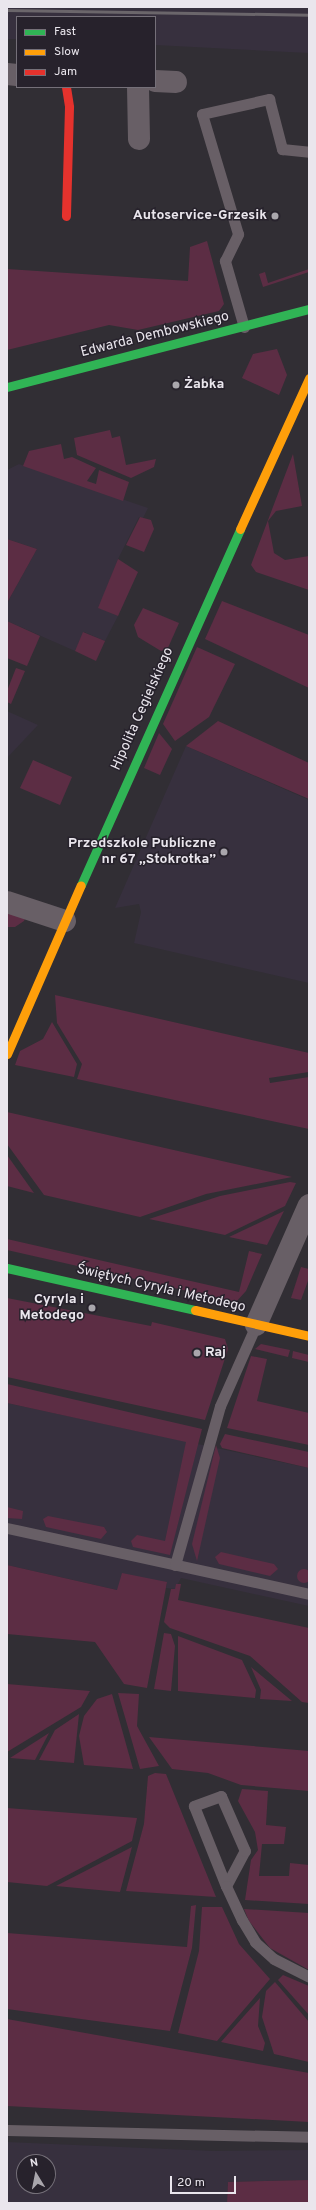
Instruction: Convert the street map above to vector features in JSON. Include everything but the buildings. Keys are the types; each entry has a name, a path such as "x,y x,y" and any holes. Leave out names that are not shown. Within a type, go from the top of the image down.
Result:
{"street":[{"path":"156,81 176,82"},
{"path":"66,88 69,107 66,216"},
{"path":"138,88 139,139"},
{"name":"Edwarda Dembowskiego","path":"7,387 244,328 309,309"},
{"name":"Hipolita Cegielskiego","path":"7,1054 64,921 309,378"},
{"path":"7,902 64,921"},
{"path":"256,1324 309,1205"},
{"name":"Świętych Cyryla i Metodego","path":"7,1268 309,1336"}],"lane":[{"path":"244,328 225,262 238,234 202,114 268,99 282,149 309,152"},
{"path":"175,1565 220,1406 256,1324"},
{"path":"7,1528 309,1594"},
{"path":"226,1886 245,1850 221,1796 194,1806 226,1886 255,1942 274,1960 309,1977"},
{"path":"7,2130 309,2137"}],"shaded area":[{"path":"7,7 309,7 309,53 156,45 156,16 16,16 16,39 7,39"},
{"path":"207,241 224,304 219,311 138,330 109,325 7,350 7,269 188,281 190,247"},
{"path":"309,269 309,272 263,287 259,274 265,272 268,283"},
{"path":"277,349 287,375 279,395 242,378 253,354"},
{"path":"110,430 112,438 120,436 126,465 156,459 154,467 131,478 77,455 74,438"},
{"path":"61,444 64,459 72,457 96,468 87,481 96,484 99,470 129,482 123,501 23,466 29,451"},
{"path":"293,454 302,506 276,511 268,521 274,553 285,560 309,556 309,590 256,572 251,565"},
{"path":"19,464 148,508 143,518 139,517 118,559 99,608 118,616 105,641 84,632 75,651 7,621 7,603 37,549 7,539 7,470"},
{"path":"140,517 151,520 154,529 144,552 126,545"},
{"path":"7,539 37,549 7,603"},
{"path":"118,559 138,572 118,616 98,608"},
{"path":"222,601 309,635 309,688 205,639"},
{"path":"143,608 179,623 167,650 161,651 138,637 134,625"},
{"path":"7,621 40,636 27,666 7,658"},
{"path":"83,632 105,641 96,661 75,651"},
{"path":"197,647 235,664 209,717 175,741 163,724"},
{"path":"16,668 25,671 11,704 7,702 7,691"},
{"path":"7,711 38,725 7,758"},
{"path":"218,721 309,763 309,799 186,746"},
{"path":"159,733 172,749 160,775 144,768"},
{"name":"Przedszkole Publiczne nr 67 „Stokrotka”","path":"186,746 309,800 309,983 134,943 141,912 139,904 115,908"},
{"path":"33,760 72,777 60,805 20,788"},
{"path":"7,909 26,916 24,921 15,927 7,927"},
{"path":"55,995 309,1053 309,1072 269,1078 270,1083 309,1077 309,1129 77,1079 82,1064 57,1023"},
{"path":"52,1022 77,1064 74,1077 15,1065 20,1051 43,1039"},
{"path":"7,1112 292,1177 206,1194 140,1217 44,1195 7,1144"},
{"path":"7,1155 34,1193 7,1186"},
{"path":"290,1182 296,1183 285,1206 225,1235 149,1219 220,1196"},
{"path":"284,1211 267,1245 229,1237"},
{"path":"7,1239 239,1292 249,1251 262,1254 246,1291 236,1302 7,1250"},
{"path":"301,1267 309,1269 309,1278 301,1300 291,1298"},
{"path":"7,1298 151,1326 152,1322 225,1339 228,1349 205,1420 7,1377"},
{"path":"261,1344 290,1350 288,1357 255,1349"},
{"path":"293,1351 309,1355 309,1362 292,1358"},
{"path":"251,1356 267,1359 257,1401 309,1413 309,1445 227,1428"},
{"path":"7,1384 202,1429 170,1555 133,1547 131,1541 137,1535 165,1541 186,1442 7,1403"},
{"path":"7,1403 309,1468 309,1606 181,1578 175,1589 166,1588 167,1583 117,1590 7,1565"},
{"path":"225,1434 309,1452 309,1468 222,1448 220,1444"},
{"path":"216,1445 220,1458 197,1561 192,1544"},
{"path":"7,1507 23,1511 22,1519 7,1518"},
{"path":"48,1516 104,1527 107,1532 101,1539 46,1527 43,1519"},
{"path":"221,1552 274,1564 278,1569 270,1576 219,1564 215,1557"},
{"path":"7,1565 117,1590 122,1573 167,1582 147,1688 124,1684 95,1642 7,1634"},
{"path":"304,1569 309,1571 311,1576 309,1581 304,1583 299,1581 297,1576 299,1571"},
{"path":"176,1584 181,1584 178,1600 309,1628 309,1703 302,1702 250,1656 170,1628 164,1622 171,1589 175,1589"},
{"path":"164,1633 171,1634 175,1646 171,1691 154,1689"},
{"path":"178,1636 242,1660 256,1690 255,1698 178,1691"},
{"path":"251,1667 292,1701 260,1699 261,1690"},
{"path":"7,1684 90,1691 81,1707 7,1752"},
{"path":"118,1693 139,1694 137,1726 159,1766 140,1769"},
{"path":"112,1694 133,1769 84,1765 79,1736 84,1716 97,1699"},
{"path":"79,1714 74,1763 39,1760 55,1730"},
{"path":"49,1733 35,1760 10,1758"},
{"path":"149,1737 309,1751 309,1791 241,1785 208,1773 172,1769"},
{"path":"155,1773 166,1774 216,1897 126,1891 144,1824 148,1776"},
{"path":"242,1789 268,1791 266,1825 286,1827 284,1844 262,1844 259,1876 289,1876 290,1863 309,1865 309,1904 245,1900 251,1860 258,1850 255,1832 238,1801"},
{"path":"7,1808 137,1818 132,1841 47,1886 7,1882"},
{"path":"132,1847 120,1892 56,1886"},
{"path":"196,1905 192,1948 170,2031 7,2009 7,1933 187,1947 191,1906"},
{"path":"202,1907 222,1907 239,1944 270,1979 217,2041 178,2033 199,1951"},
{"path":"244,1909 309,1913 309,1970 270,1948 249,1921"},
{"path":"283,1975 309,1986 309,2015 278,1980"},
{"path":"275,1982 309,2022 309,2062 274,2054 262,2017 266,1991"},
{"path":"260,1998 258,2026 265,2043 263,2051 221,2042"},
{"path":"7,2019 309,2073 309,2122 7,2106"},
{"path":"7,2142 213,2151 309,2150 309,2180 228,2182 227,2203 7,2203"},
{"path":"309,2180 309,2203 227,2203 228,2182"}],"railway":[{"path":"7,10 309,15"}],"traffic: fast":[{"path":"7,387 309,309"},
{"path":"81,885 240,529"},
{"path":"7,1268 195,1310"}],"traffic: slow":[{"path":"240,529 309,378"},
{"path":"7,1054 81,885"},
{"path":"195,1310 309,1336"}],"traffic: jam":[{"path":"66,88 69,107 66,216"}],"place":[{"name":"Autoservice-Grzesik","path":"275,216"},
{"name":"Żabka","path":"176,385"},
{"name":"Przedszkole Publiczne nr 67 „Stokrotka”","path":"224,852"},
{"name":"Cyryla i Metodego","path":"92,1308"},
{"name":"Raj","path":"197,1353"}]}
